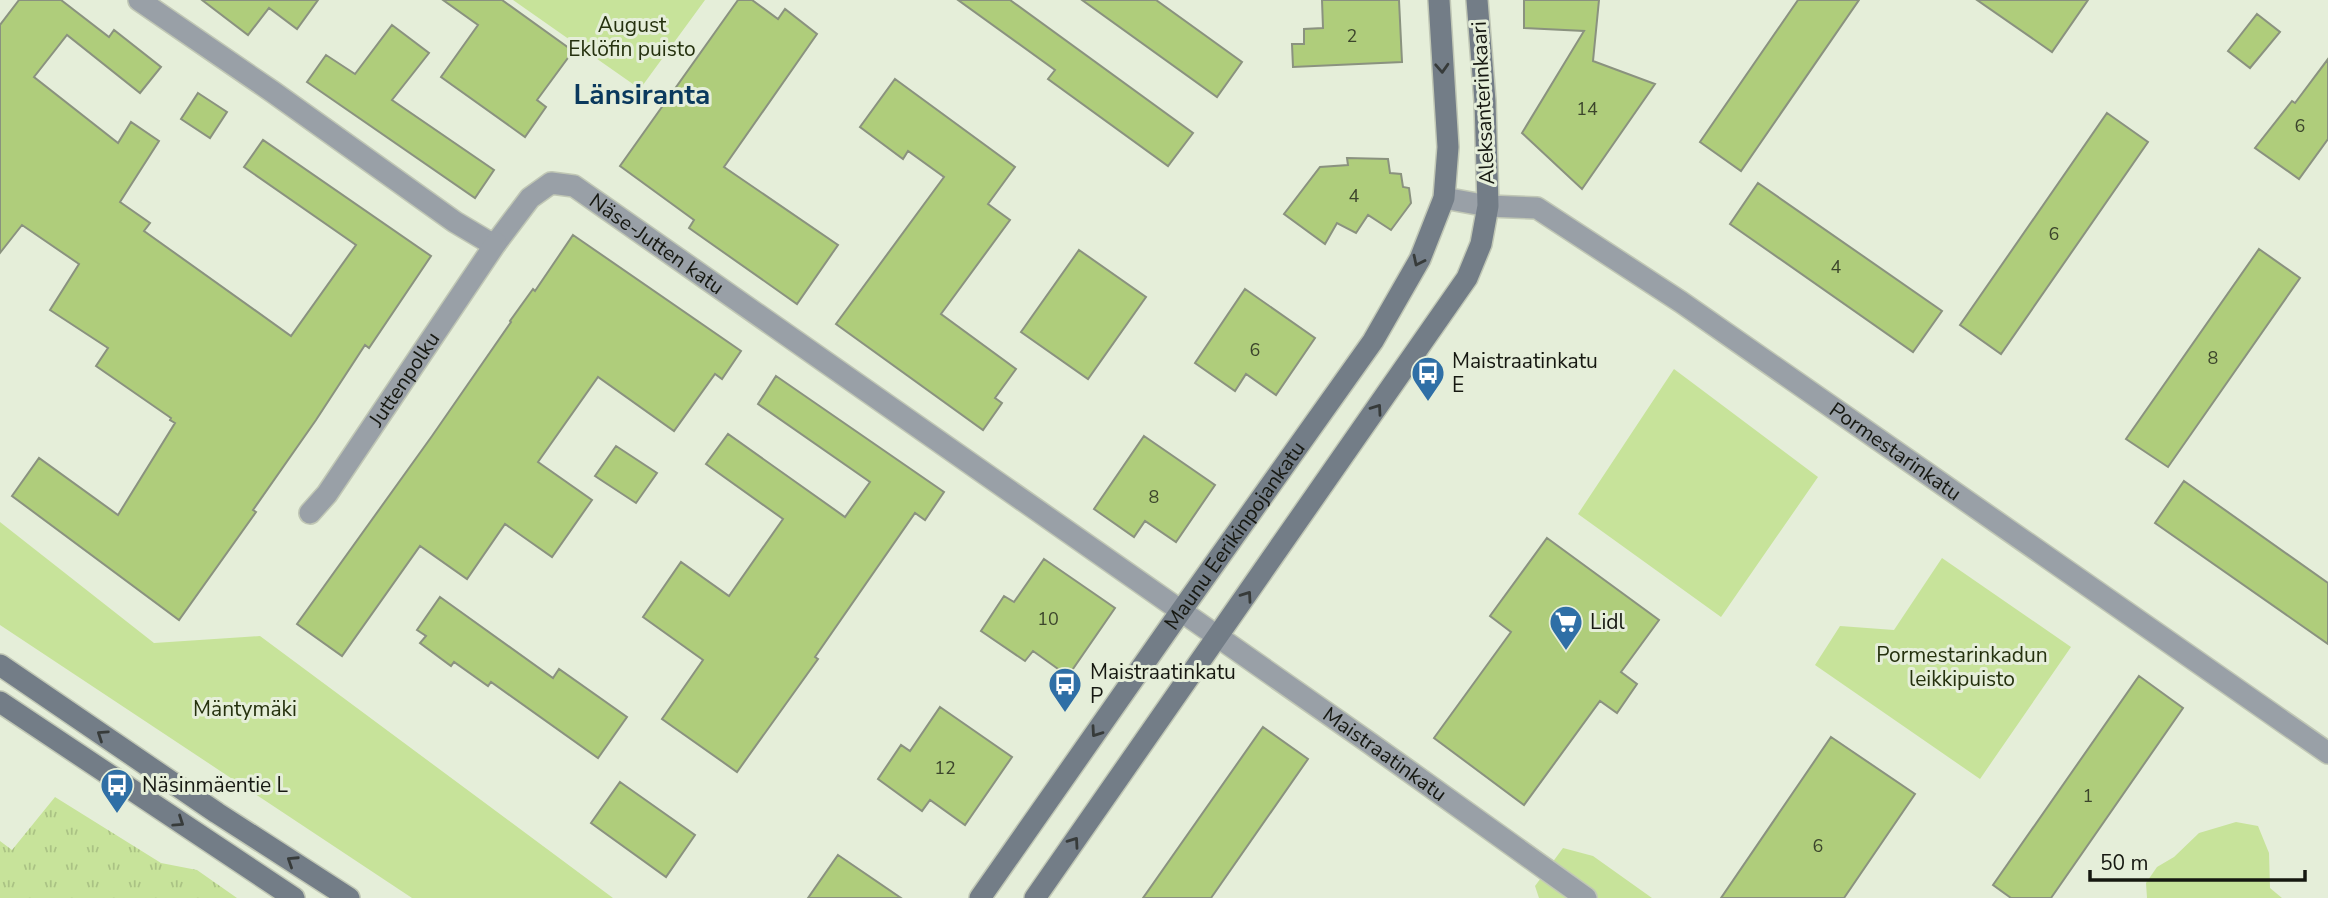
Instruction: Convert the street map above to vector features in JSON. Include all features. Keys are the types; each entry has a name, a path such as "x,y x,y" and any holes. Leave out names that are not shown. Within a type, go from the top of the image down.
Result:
{"street":[{"path":"139,0 454,222 486,241 496,243"},
{"name":"Aleksanterinkaari","path":"1439,0 1448,147 1444,198"},
{"name":"Aleksanterinkaari","path":"1477,0 1485,101 1488,205"},
{"name":"Näse-Jutten katu","path":"496,243 530,198 551,183 574,186 1181,611"},
{"name":"Pormestarinkatu","path":"1444,198 1488,205 1537,208 1681,302 2328,753"},
{"name":"Maunu Eerikinpojankatu","path":"980,898 1373,341 1420,259 1444,198"},
{"path":"1035,898 1463,285 1481,244 1488,205"},
{"name":"Juttenpolku","path":"310,513 327,494 496,243"},
{"name":"Maistraatinkatu","path":"1181,611 1586,898"},
{"path":"0,666 217,813 349,898"},
{"path":"0,702 293,898"}],"green space":[{"name":"August Eklöfin puisto","path":"513,0 705,0 640,89"},
{"path":"1674,369 1818,477 1721,617 1578,514"},
{"name":"Mäntymäki","path":"0,522 154,643 260,636 613,898 412,898 0,625"},
{"name":"Pormestarinkadun leikkipuisto","path":"1942,558 2071,647 1980,779 1815,665 1840,626 1894,630"},
{"path":"55,797 161,863 197,870 237,898 0,898 0,841 12,850"},
{"path":"2236,822 2258,826 2269,853 2270,888 2282,898 2147,898 2146,883 2157,867 2174,857 2199,833"},
{"path":"1563,848 1593,856 1652,898 1539,898 1535,886"}],"building":[{"path":"19,0 61,0 109,37 114,30 161,67 140,93 67,35 34,77 118,143 131,122 159,141 120,202 150,223 144,231 291,336 356,245 244,167 263,140 431,256 369,348 365,345 253,510 256,512 179,620 12,496 39,458 118,515 175,423 96,366 108,348 50,310 79,264 22,225 0,253 0,25"},
{"path":"202,0 318,0 297,29 269,8 248,35"},
{"path":"443,0 502,0 573,51 537,100 546,107 525,137 441,77 478,25"},
{"path":"738,0 752,0 778,19 785,9 817,34 724,167 838,245 797,304 689,228 694,220 620,166"},
{"path":"958,0 1010,0 1193,133 1168,166 1048,79 1055,70"},
{"path":"1082,0 1156,0 1242,62 1217,97"},
{"path":"1322,0 1399,0 1402,62 1293,67 1292,44 1304,44 1304,29 1323,28"},
{"path":"1524,0 1599,0 1593,61 1655,84 1582,189 1522,133 1584,31 1524,28"},
{"path":"1798,0 1859,0 1741,171 1700,142"},
{"path":"1977,0 2088,0 2052,52"},
{"path":"2257,14 2280,32 2250,68 2228,51"},
{"path":"392,25 429,53 392,100 494,170 475,198 307,82 326,55 355,74"},
{"path":"2328,59 2328,139 2299,179 2255,148 2292,101 2295,103"},
{"path":"895,79 1015,167 988,204 1010,220 941,314 1016,369 995,398 1002,403 983,430 836,324 944,177 908,151 903,159 860,127"},
{"path":"198,93 227,112 210,138 181,119"},
{"path":"2107,113 2148,142 2001,354 1960,325"},
{"path":"1347,158 1388,159 1390,173 1401,174 1403,187 1409,188 1411,203 1391,230 1368,215 1356,233 1337,223 1325,244 1284,214 1320,167 1348,165"},
{"path":"1758,183 1942,311 1913,352 1730,224"},
{"path":"573,235 741,351 722,379 715,374 674,431 598,377 538,462 592,500 552,557 505,524 467,579 420,546 342,656 297,624"},
{"path":"2259,249 2300,278 2168,467 2126,439"},
{"path":"1079,250 1146,297 1088,379 1021,332"},
{"path":"1245,289 1315,338 1276,395 1246,374 1235,391 1195,363"},
{"path":"776,376 944,492 925,520 915,513 815,657 818,659 737,772 662,719 703,660 643,617 681,562 729,596 783,519 706,464 728,434 845,517 870,482 758,404"},
{"path":"1144,436 1215,485 1176,542 1145,521 1134,537 1094,509"},
{"path":"616,446 657,473 636,503 595,476"},
{"path":"2184,481 2328,583 2328,644 2155,523"},
{"name":"Lidl","path":"1547,538 1659,620 1621,672 1637,684 1617,713 1600,701 1524,805 1434,738 1511,632 1490,616"},
{"path":"1044,559 1115,608 1068,676 1033,651 1025,661 981,631 1004,596 1014,602"},
{"path":"440,597 553,678 559,669 627,717 598,758 491,682 488,686 454,662 451,666 420,643 426,636 417,630"},
{"path":"2139,676 2183,708 2051,898 2011,898 1993,885"},
{"path":"940,707 1012,757 965,825 930,800 922,811 878,779 901,745 910,751"},
{"path":"1263,727 1308,759 1211,898 1143,898"},
{"path":"1831,737 1915,794 1844,898 1721,898"},
{"path":"620,782 695,835 666,877 591,823"},
{"path":"838,855 901,898 808,898"}],"place":[{"name":"Maistraatinkatu E","path":"1428,403"},
{"name":"Lidl","path":"1566,652"},
{"name":"Maistraatinkatu P","path":"1065,714"},
{"name":"Näsinmäentie L","path":"117,815"}],"district":[{"name":"Länsiranta","path":"642,94"}]}
